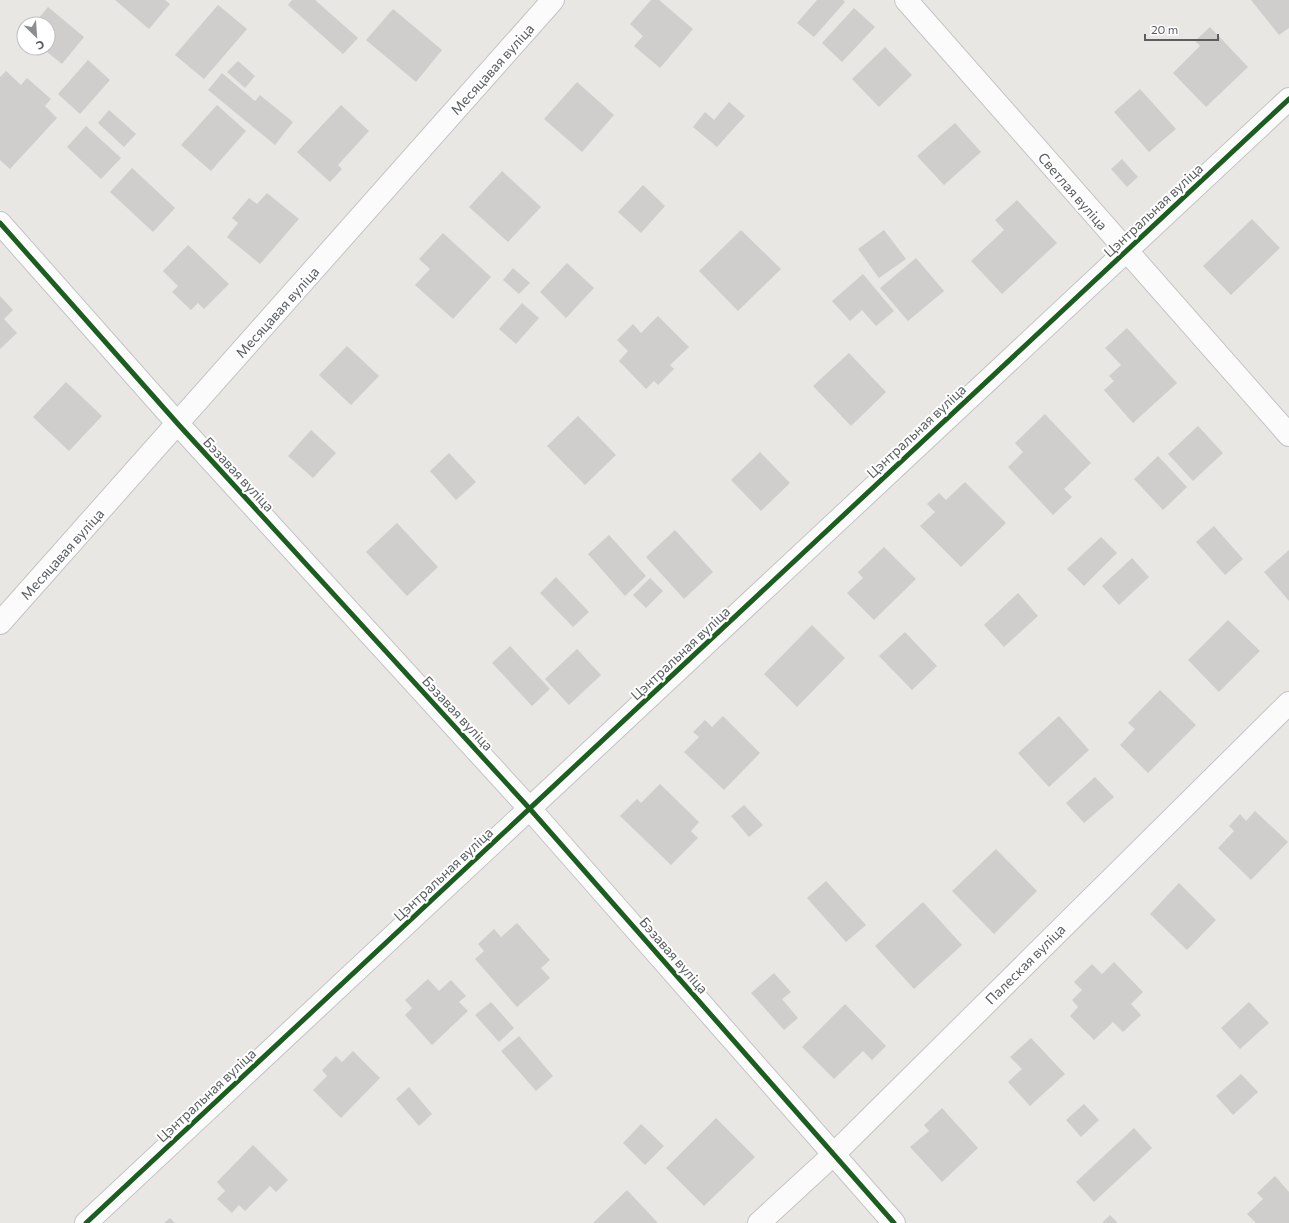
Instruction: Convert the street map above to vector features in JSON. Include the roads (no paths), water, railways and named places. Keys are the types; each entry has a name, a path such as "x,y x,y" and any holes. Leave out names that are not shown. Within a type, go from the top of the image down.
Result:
{"street":[{"name":"Месяцавая вуліца","path":"0,622 178,424 553,0"},
{"name":"Светлая вуліца","path":"906,0 1126,252 1289,435"},
{"name":"Цэнтральная вуліца","path":"86,1223 1289,99"},
{"name":"Бэзавая вуліца","path":"0,223 178,424 530,809 894,1223"},
{"name":"Палеская вуліца","path":"759,1223 834,1154 1289,703"}]}
